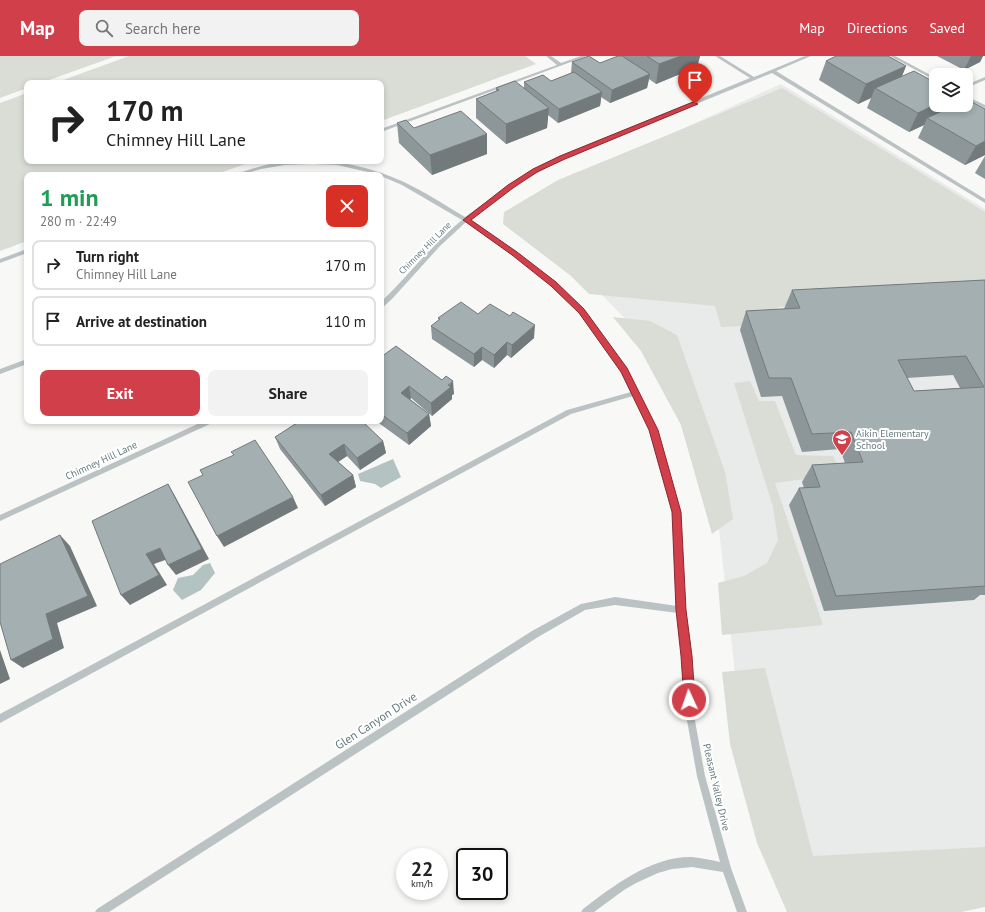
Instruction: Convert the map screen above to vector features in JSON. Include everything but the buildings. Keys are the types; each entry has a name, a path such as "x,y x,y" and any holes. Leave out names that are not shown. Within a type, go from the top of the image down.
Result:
{"street":[{"path":"548,56 561,65"},
{"path":"384,130 585,56"},
{"path":"717,56 754,79"},
{"name":"Chimney Hill Lane","path":"384,301 446,237 511,186 535,171 562,158 810,56"},
{"path":"892,56 929,76"},
{"path":"772,71 985,201"},
{"path":"973,83 985,78"},
{"path":"973,101 985,107"},
{"name":"Pleasant Valley Drive","path":"249,172 281,164"},
{"name":"Pleasant Valley Drive","path":"345,164 375,172"},
{"name":"Pleasant Valley Drive","path":"384,176 404,184 466,220 520,258 553,284 582,311 624,370 653,430 677,512 681,610 687,656 690,715 701,776 726,868 742,912"},
{"path":"0,261 24,252"},
{"path":"0,372 24,362"},
{"path":"0,719 569,412 635,393"},
{"name":"Chimney Hill Lane","path":"0,518 204,424"},
{"name":"Glen Canyon Drive","path":"100,912 535,634 584,606 615,601 681,610"},
{"path":"586,912 618,887 656,868 688,862 726,868"}],"shaded area":[{"path":"0,56 116,56 49,80 24,80 24,89 0,98"},
{"path":"129,56 525,56 536,64 384,120 384,80 63,80"},
{"name":"Aikin Elementary School","path":"781,84 985,209 985,892 803,912 736,682 717,512 683,400 633,327 581,273 556,186"},
{"path":"782,88 985,212 985,295 777,307 782,324 721,327 715,306 589,294 571,276 503,224 504,212 558,180"},
{"path":"24,94 24,164 245,164 223,172 24,172 24,242 0,251 0,103"},
{"path":"613,317 650,321 677,335 725,472 733,519 712,534 681,425 641,351"},
{"path":"750,381 759,401 775,401 796,455 833,456 842,474 775,483 823,625 722,635 718,583 744,576 767,563 778,540 773,507 734,383"},
{"path":"393,459 401,477 381,488 375,484 360,481 358,474"},
{"path":"210,563 215,573 201,590 182,600 173,590 178,578 193,575 203,565"},
{"path":"765,668 813,856 985,847 985,907 961,912 787,912 757,843 730,744 722,672"}],"place":[{"name":"Aikin Elementary School","path":"842,456"}],"route":[{"path":"689,700 687,656 681,610 677,512 653,430 624,370 582,311 553,284 515,253 466,220 511,186 535,171 562,158 695,104"}]}
